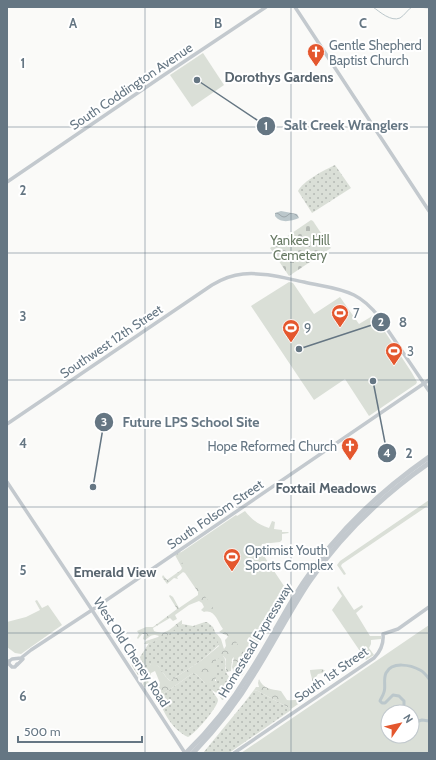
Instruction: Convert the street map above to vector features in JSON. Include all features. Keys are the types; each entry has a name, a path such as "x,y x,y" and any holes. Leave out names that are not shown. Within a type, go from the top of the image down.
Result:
{"highway":[{"name":"Homestead Expressway","path":"186,753 209,729 236,694 255,665 298,590 313,567 336,539 379,495 405,474 429,458"},
{"name":"Homestead Expressway","path":"193,753 214,730 240,697 258,669 301,594 335,548 353,527 382,499 429,463"}],"street":[{"name":"South Coddington Avenue","path":"7,182 266,7"},
{"path":"295,7 429,211"},
{"name":"Southwest 12th Street","path":"7,424 215,283 227,277 246,274 262,274 336,289 357,297 368,304 376,313 424,383"},
{"name":"South Folsom Street","path":"16,659 21,658 429,380"},
{"path":"424,383 429,391"},
{"name":"West Old Cheney Road","path":"7,482 186,753"},
{"name":"South 1st Street","path":"234,753 374,658 382,646 383,634 398,629 429,607"},
{"name":"South Folsom Street","path":"17,665 31,652 71,624"},
{"path":"7,666 12,667 17,665 16,659 12,659 8,662 12,667"}],"green space":[{"path":"203,53 224,85 192,107 170,75"},
{"path":"335,165 351,188 312,213 298,191 304,183"},
{"name":"Yankee Hill Cemetery","path":"311,220 331,248 289,276 270,248"},
{"path":"289,282 293,283 314,314 340,297 359,324 374,315 412,373 417,382 416,384 369,416 345,379 314,400 251,306"},
{"path":"429,500 429,505 342,564 341,566 346,574 344,575 337,565 340,561"},
{"name":"Optimist Youth Sports Complex","path":"245,511 262,525 269,528 272,521 275,522 274,529 289,533 282,534 282,540 280,542 262,544 262,549 260,550 286,589 249,661 177,555 236,515 237,516"},
{"path":"179,552 183,553 253,649 253,654 243,664 245,668 243,674 237,679 233,679 235,676 232,667 234,657 232,659 231,671 226,672 226,659 223,656 216,660 216,678 213,686 208,686 196,674 193,673 172,688 157,697 154,697 155,689 153,687 160,683 155,671 151,673 148,681 150,684 144,687 143,684 145,678 149,674 141,677 151,664 157,665 170,681 202,660 219,646 215,634 217,634 221,639 224,649 226,646 225,640 228,636 219,632 223,629 215,616 211,612 204,612 201,610 204,607 199,601 189,605 175,615 177,619 173,621 170,618 153,628 154,631 166,632 182,620 182,624 164,638 144,644 146,641 159,636 152,635 145,640 143,639 144,634 142,634 138,639 137,638 139,634 137,631 146,627 153,627 177,609 169,596 170,595 173,597 179,608 198,595 198,592 183,572 177,577 178,579 174,578 167,584 162,577 163,575 167,580 181,570 182,568 175,555"},
{"path":"338,586 354,610 362,605 363,607 356,613 370,636 381,636 381,639 371,640 369,648 374,655 366,660 332,610 342,596 337,588"},
{"path":"37,600 42,608 48,605 62,625 21,654 15,653 7,647 7,622 26,617 40,610 35,601"},
{"path":"205,622 213,627 220,644 202,660 170,681 158,666 151,664 144,673 138,675 131,663 140,657 149,643 160,639 182,624 193,626"},
{"path":"429,625 429,753 241,753"},
{"path":"223,656 225,660 226,672 234,683 223,700 212,690 218,700 217,703 206,720 188,737 182,734 173,725 165,714 157,697 193,673 205,683 216,681 216,660"},
{"path":"322,669 327,672 318,674 316,677 318,684 317,687 312,688 307,698 291,709 254,690 256,687 259,687 259,679 265,687 281,691 287,700 299,699 306,694 311,687 312,681 310,670"},
{"path":"254,690 291,710 229,753 203,753 244,703"}],"water":[{"path":"281,211 297,214 299,218 289,221 277,219 275,213"}],"waterway":[{"path":"373,7 389,18 393,19 402,17 412,7"},
{"path":"417,7 429,8"},
{"path":"404,704 404,701 399,696 393,695 385,703 380,701 385,690 385,675 389,669 397,665 412,667 421,671 429,679"},
{"path":"420,721 429,721"}],"place":[{"name":"Gentle Shepherd Baptist Church","path":"316,67"},
{"name":"Salt Creek Wranglers","path":"197,80"},
{"name":"7","path":"340,328"},
{"name":"9","path":"291,343"},
{"name":"8","path":"299,349"},
{"name":"3","path":"394,366"},
{"name":"2","path":"373,381"},
{"name":"Hope Reformed Church","path":"350,461"},
{"name":"Future LPS School Site","path":"93,487"},
{"name":"Optimist Youth Sports Complex","path":"232,572"}],"district":[{"name":"Dorothys Gardens","path":"279,77"},
{"name":"Foxtail Meadows","path":"326,488"},
{"name":"Emerald View","path":"115,572"}]}
